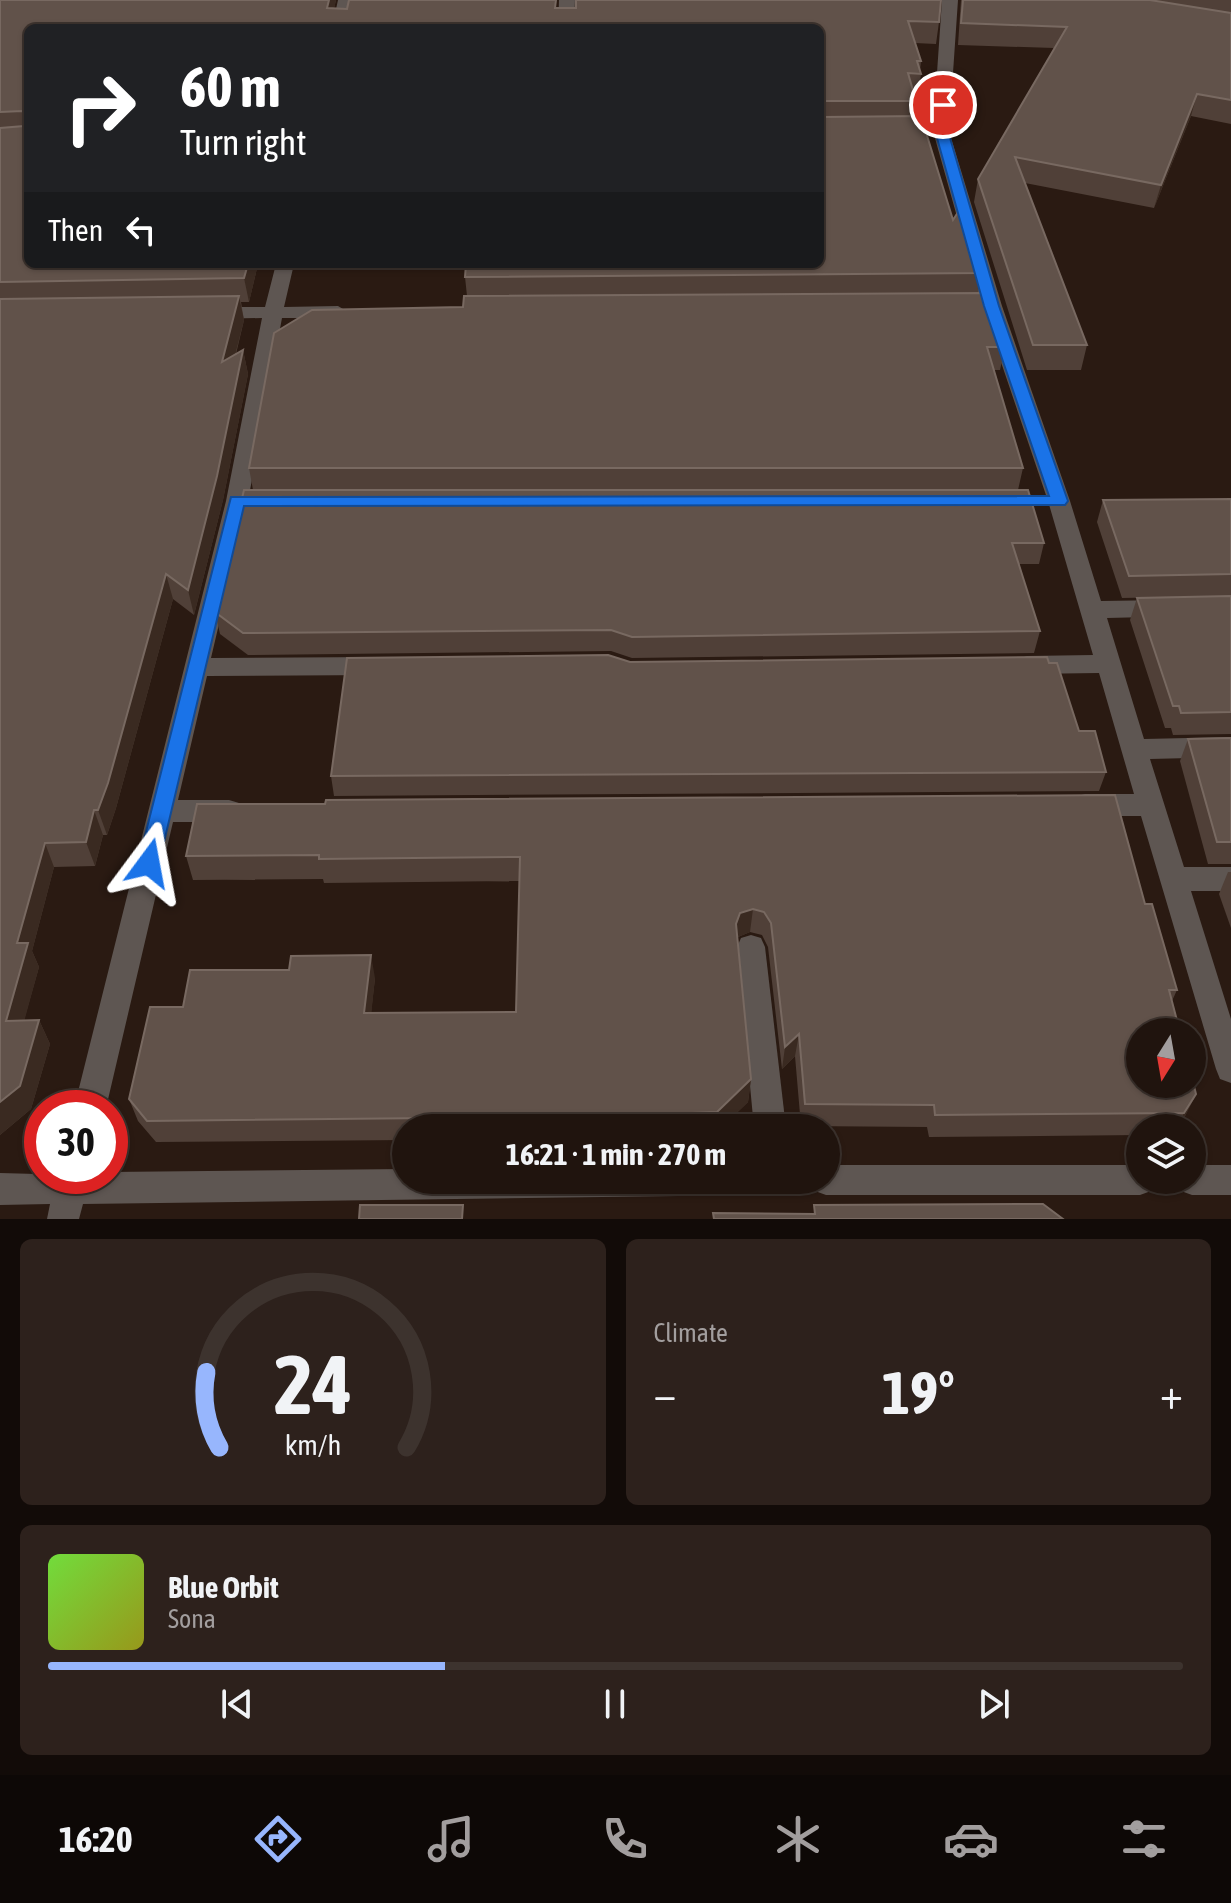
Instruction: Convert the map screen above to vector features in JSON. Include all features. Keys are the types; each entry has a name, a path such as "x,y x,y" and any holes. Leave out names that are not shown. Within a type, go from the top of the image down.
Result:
{"street":[{"path":"341,24 346,0"},
{"path":"566,24 567,0"},
{"path":"950,0 934,131 984,306 1059,501 1230,1060"},
{"path":"94,1090 196,667 245,501 273,313 284,268"},
{"path":"197,313 352,312"},
{"path":"1028,501 1059,501"},
{"path":"1092,610 1231,607"},
{"path":"997,666 1108,664"},
{"path":"196,667 408,665"},
{"path":"1134,749 1231,747"},
{"path":"1055,806 1151,805"},
{"path":"160,811 258,811"},
{"path":"1173,879 1231,879"},
{"path":"751,947 769,1114"},
{"path":"840,1180 1126,1180"},
{"path":"1206,1180 1231,1180"},
{"path":"128,1193 392,1187"},
{"path":"0,1189 24,1191"}],"building":[{"path":"0,0 329,0 327,8 347,9 349,0 556,0 555,8 576,8 576,0 941,0 939,22 908,21 921,61 917,61 921,74 908,73 916,101 824,101 824,24 24,24 24,113 0,112"},
{"path":"963,0 1150,0 1231,13 1231,100 1197,94 1161,185 1015,157 1087,345 1033,345 978,179 1067,27 961,23"},
{"path":"921,116 953,220 962,206 981,273 465,277 466,268 824,268 824,117"},
{"path":"24,126 24,268 247,268 244,278 0,282 0,128"},
{"path":"986,293 1005,347 987,347 1023,468 249,468 274,333 312,310 463,307 464,296"},
{"path":"239,296 222,362 243,350 217,476 188,590 166,574 108,783 98,810 94,810 86,842 45,843 17,943 28,943 6,1021 39,1020 20,1086 0,1102 0,299"},
{"path":"244,490 1028,490 1044,543 1012,543 1040,631 632,637 611,630 243,633 215,612"},
{"path":"1231,499 1231,574 1129,576 1103,500"},
{"path":"1231,596 1231,712 1181,713 1179,706 1173,706 1137,598"},
{"path":"608,655 630,662 1047,657 1049,663 1057,663 1079,731 1095,731 1106,772 331,776 347,658"},
{"path":"1231,738 1231,842 1217,842 1188,739"},
{"path":"1115,795 1145,904 1152,904 1177,990 1169,990 1176,1018 1126,1018 1126,1098 1193,1098 1184,1113 935,1115 934,1105 805,1104 799,1034 785,1047 771,923 764,912 753,909 740,913 736,924 751,1079 717,1112 392,1114 392,1118 147,1121 129,1099 150,1007 183,1007 190,970 289,970 291,956 371,955 364,1013 516,1012 520,857 319,859 319,855 186,856 197,804 325,804 326,800"},
{"path":"1043,1204 1063,1219 714,1219 713,1213 815,1214 814,1205"},
{"path":"360,1205 463,1205 462,1219 359,1219"}],"route":[{"path":"149,863 237,501 1059,501 992,306 941,131 943,105"}]}
